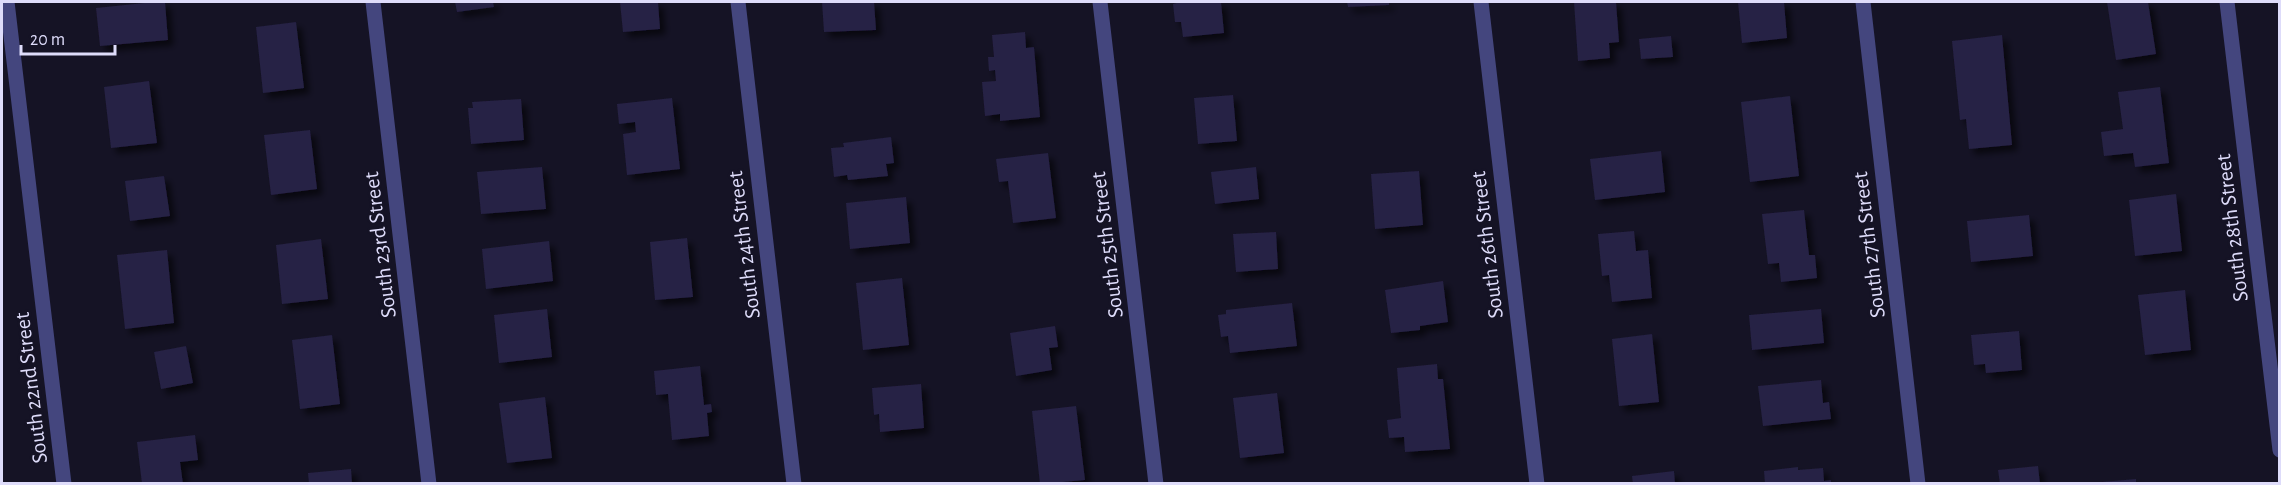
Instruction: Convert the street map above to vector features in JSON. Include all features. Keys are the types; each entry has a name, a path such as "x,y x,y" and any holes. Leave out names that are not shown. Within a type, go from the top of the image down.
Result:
{"street":[{"name":"South 22nd Street","path":"7,2 64,483"},
{"name":"South 23rd Street","path":"373,2 429,483"},
{"name":"South 24th Street","path":"738,2 794,483"},
{"name":"South 25th Street","path":"1100,2 1156,483"},
{"name":"South 26th Street","path":"1480,2 1537,483"},
{"name":"South 27th Street","path":"1863,2 1918,483"},
{"name":"South 28th Street","path":"2227,2 2280,450"}],"building":[{"path":"165,2 168,40 100,46 96,8"},
{"path":"455,2 493,2 494,7 457,12"},
{"path":"620,2 658,2 660,29 623,32"},
{"path":"822,2 874,2 876,30 824,32"},
{"path":"1221,2 1224,33 1183,37 1181,22 1175,22 1173,4"},
{"path":"1347,2 1389,2 1389,5 1348,7"},
{"path":"1574,2 1616,2 1619,42 1609,43 1610,58 1578,61"},
{"path":"1738,2 1784,2 1787,38 1742,43"},
{"path":"2107,2 2148,2 2156,54 2116,60"},
{"path":"296,22 304,88 263,93 256,27"},
{"path":"1025,32 1026,48 1034,47 1040,117 1000,121 1000,114 985,116 982,82 996,81 995,70 989,71 988,57 994,57 992,35"},
{"path":"2002,35 2012,145 1969,149 1966,119 1960,120 1952,41"},
{"path":"1671,36 1673,57 1641,59 1639,39"},
{"path":"149,81 157,143 111,148 104,87"},
{"path":"2160,87 2169,163 2135,167 2133,153 2104,156 2101,132 2123,129 2118,92"},
{"path":"1233,95 1237,141 1198,144 1194,98"},
{"path":"1790,96 1799,176 1750,182 1741,102"},
{"path":"672,98 680,169 627,175 623,134 636,132 635,122 619,124 617,104"},
{"path":"521,99 524,140 471,144 468,108 473,108 472,102"},
{"path":"310,130 317,189 271,195 264,135"},
{"path":"891,137 894,163 886,164 888,176 848,180 847,175 834,177 831,148 844,147 843,143"},
{"path":"1661,151 1665,192 1595,200 1590,159"},
{"path":"1048,153 1056,218 1013,223 1008,181 999,182 996,159"},
{"path":"542,167 546,209 481,214 477,172"},
{"path":"1256,167 1259,199 1215,204 1211,172"},
{"path":"1419,171 1423,225 1375,229 1371,174"},
{"path":"164,176 170,216 130,221 125,181"},
{"path":"2176,194 2182,251 2135,256 2129,200"},
{"path":"906,197 910,243 850,249 846,203"},
{"path":"1804,210 1809,255 1815,255 1817,278 1781,282 1779,263 1768,264 1762,214"},
{"path":"2029,215 2033,256 1971,262 1967,221"},
{"path":"1634,231 1636,251 1648,250 1652,298 1612,302 1609,275 1602,276 1598,234"},
{"path":"1276,232 1278,269 1236,272 1233,234"},
{"path":"687,238 693,297 655,300 650,242"},
{"path":"321,239 328,299 282,304 276,245"},
{"path":"549,241 553,281 486,289 482,249"},
{"path":"167,250 174,323 125,329 117,255"},
{"path":"902,278 909,345 863,350 856,283"},
{"path":"1443,281 1448,322 1420,326 1420,330 1391,333 1385,290"},
{"path":"2185,290 2191,350 2145,355 2138,295"},
{"path":"1292,303 1297,346 1230,353 1228,336 1221,337 1218,315 1226,314 1226,310"},
{"path":"547,309 552,357 499,363 494,315"},
{"path":"1821,309 1824,343 1752,350 1749,315"},
{"path":"1055,326 1058,347 1049,348 1052,370 1016,376 1010,333"},
{"path":"2019,331 2022,370 1986,373 1985,364 1974,365 1971,335"},
{"path":"1652,334 1659,402 1619,406 1612,339"},
{"path":"332,335 340,404 300,409 292,340"},
{"path":"186,346 193,383 161,389 154,352"},
{"path":"1437,364 1438,379 1443,379 1450,449 1405,452 1404,437 1389,438 1387,420 1401,418 1397,368"},
{"path":"700,366 704,405 711,404 712,412 707,413 709,436 672,440 668,394 656,395 654,371"},
{"path":"1821,380 1823,403 1829,402 1831,419 1763,426 1758,386"},
{"path":"921,384 924,428 880,432 879,414 874,415 872,388"},
{"path":"1277,393 1284,453 1240,458 1233,398"},
{"path":"545,397 552,458 507,463 499,403"},
{"path":"1076,406 1085,480 1040,484 1032,411"},
{"path":"195,435 198,460 180,462 183,484 142,484 137,442"},
{"path":"2038,466 2040,484 2000,484 1998,470"},
{"path":"1798,467 1798,470 1823,468 1824,481 1831,480 1831,484 1765,484 1764,471"},
{"path":"351,469 352,484 309,484 308,473"},
{"path":"1674,471 1675,484 1633,484 1632,476"},
{"path":"2136,479 2136,484 2102,484 2102,482"}]}
